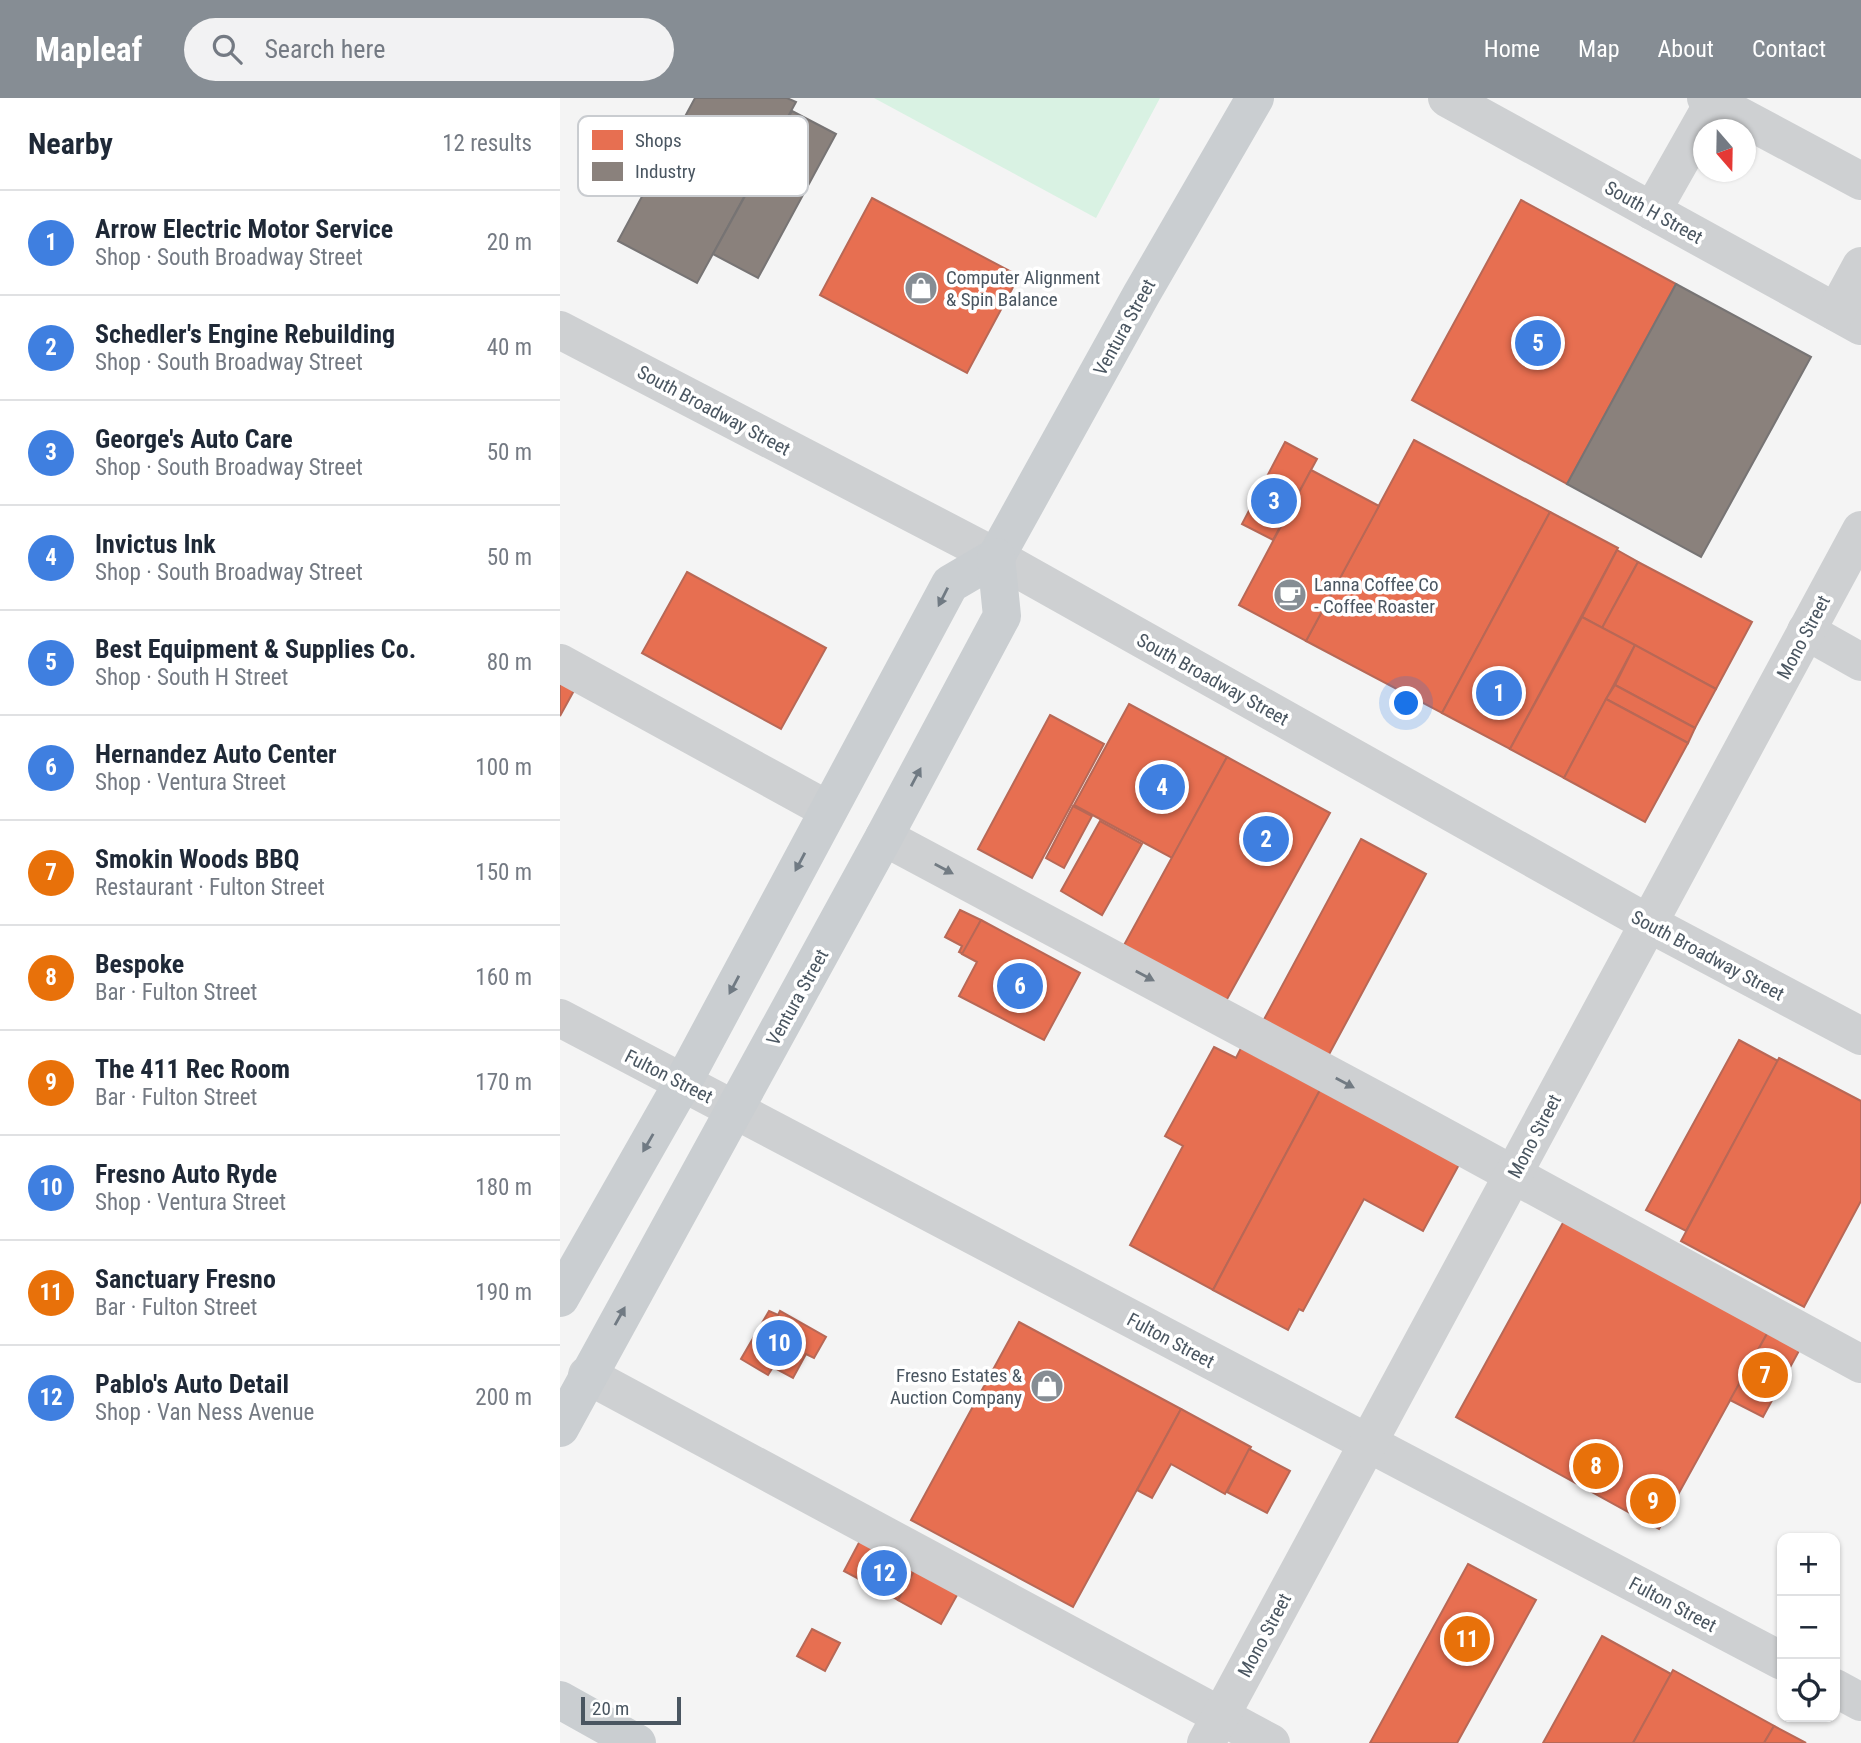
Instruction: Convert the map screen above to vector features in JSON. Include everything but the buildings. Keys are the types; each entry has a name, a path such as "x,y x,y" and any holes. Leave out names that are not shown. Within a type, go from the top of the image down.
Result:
{"main road":[{"name":"Ventura Street","path":"560,1427 884,837 1002,616 996,557 1141,295 1255,98"},
{"path":"560,1298 682,1084 950,584 996,557"},
{"path":"560,1700 627,1741"}],"street":[{"name":"South H Street","path":"1447,98 1848,319"},
{"path":"1652,211 1712,99 1861,181"},
{"path":"1848,319 1861,266"},
{"name":"South Broadway Street","path":"560,330 996,557 1648,923 1861,1036"},
{"name":"Mono Street","path":"1214,1729 1861,530"},
{"path":"1806,631 1861,662"},
{"path":"560,663 828,810"},
{"path":"884,837 1861,1364"},
{"name":"Fulton Street","path":"560,1018 1778,1659"},
{"path":"587,1376 1214,1729 1271,1743"},
{"path":"1840,1691 1861,1702"}],"green space":[{"path":"874,98 1160,98 1096,218"}],"place":[{"name":"Computer Alignment & Spin Balance","path":"921,288"},
{"name":"Best Equipment & Supplies Co.","path":"1538,343"},
{"name":"George's Auto Care","path":"1274,501"},
{"name":"Lanna Coffee Co - Coffee Roaster","path":"1290,595"},
{"name":"Arrow Electric Motor Service","path":"1499,693"},
{"name":"Invictus Ink","path":"1162,787"},
{"name":"Schedler's Engine Rebuilding","path":"1266,839"},
{"name":"Hernandez Auto Center","path":"1020,986"},
{"name":"Fresno Auto Ryde","path":"779,1343"},
{"name":"Smokin Woods BBQ","path":"1765,1375"},
{"name":"Fresno Estates & Auction Company","path":"1047,1386"},
{"name":"Bespoke","path":"1596,1466"},
{"name":"The 411 Rec Room","path":"1653,1501"},
{"name":"Pablo's Auto Detail","path":"884,1573"},
{"name":"Sanctuary Fresno","path":"1467,1639"}]}
